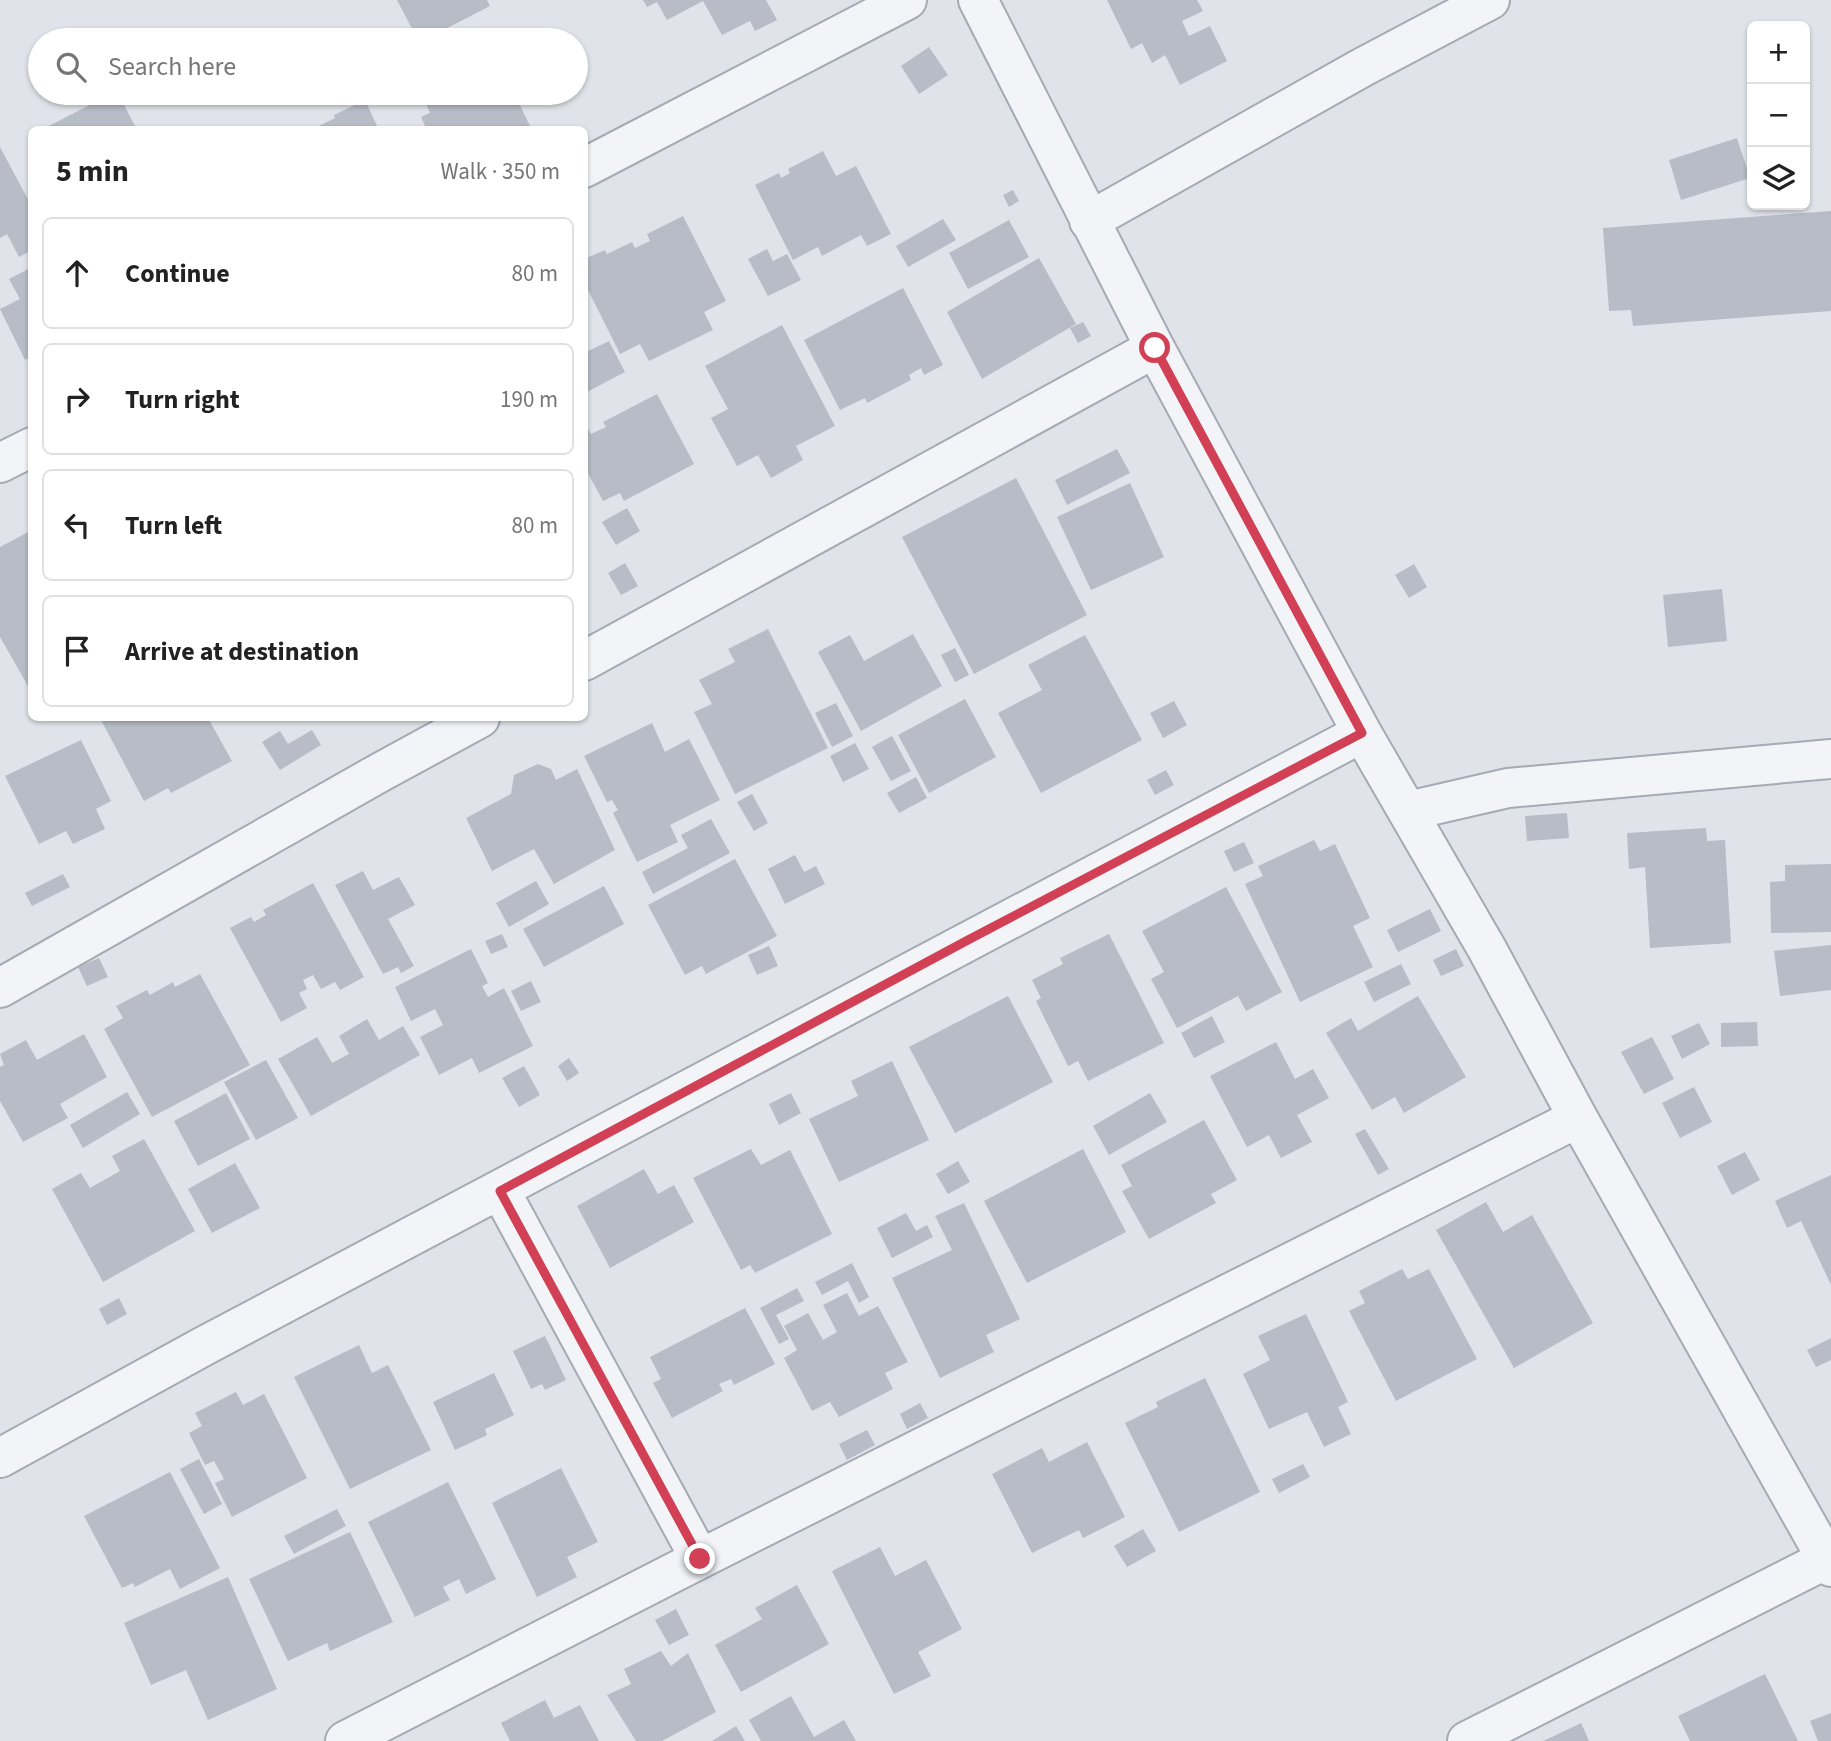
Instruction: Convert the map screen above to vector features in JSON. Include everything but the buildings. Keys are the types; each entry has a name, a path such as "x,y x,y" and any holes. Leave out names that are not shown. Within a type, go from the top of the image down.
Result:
{"street":[{"path":"588,166 907,0"},
{"path":"978,0 1155,348 1362,733 1487,949 1578,1118 1829,1563 1467,1741"},
{"path":"1089,221 1363,67 1490,0"},
{"path":"588,659 1155,348"},
{"path":"0,463 28,449"},
{"path":"0,988 379,772 475,721"},
{"path":"0,1458 204,1346 1362,733"},
{"path":"1408,811 1508,788 1831,758"},
{"path":"345,1741 700,1559 1578,1118"},
{"path":"500,1191 700,1559"}],"route":[{"path":"700,1559 500,1191 1362,733 1155,348"}]}
